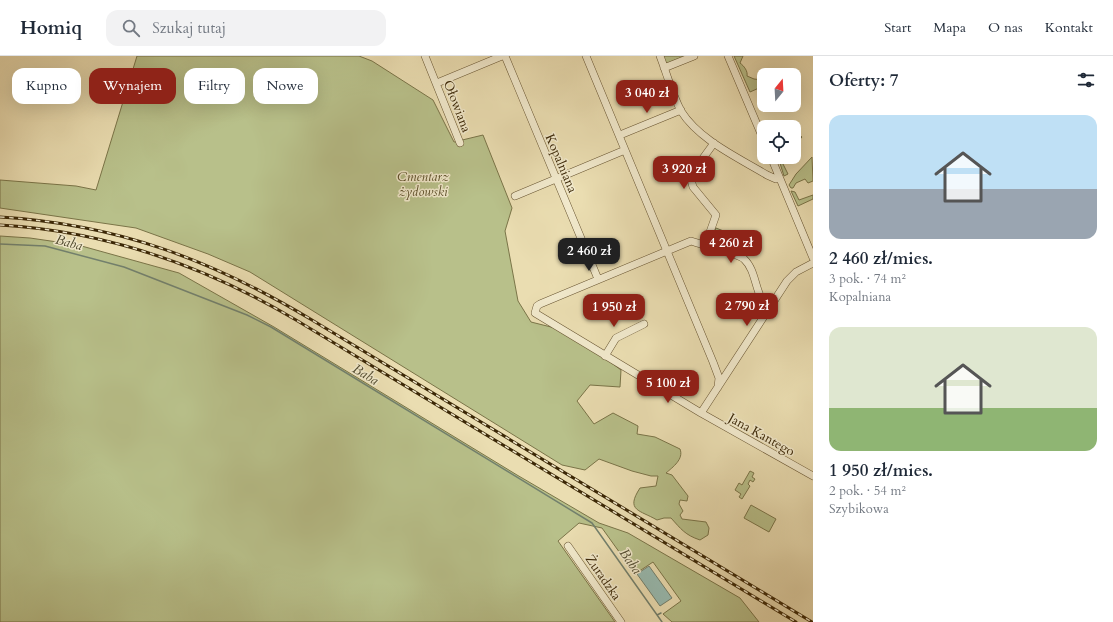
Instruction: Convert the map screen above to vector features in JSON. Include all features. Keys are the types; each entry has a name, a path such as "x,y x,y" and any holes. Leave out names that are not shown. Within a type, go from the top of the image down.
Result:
{"street":[{"name":"Ołowiana","path":"425,56 460,143"},
{"path":"437,83 503,56"},
{"name":"Kopalniana","path":"503,56 598,279"},
{"path":"586,56 717,372 718,387"},
{"path":"660,56 681,110 688,119 714,143 767,175 776,179 779,178"},
{"path":"664,68 694,56"},
{"path":"728,56 757,124"},
{"path":"620,135 681,110"},
{"path":"705,246 716,215 693,187 690,176 714,143"},
{"path":"515,196 625,150"},
{"path":"774,164 813,258"},
{"path":"598,279 666,250 691,242 744,259 750,268 763,302 770,308"},
{"path":"701,413 791,277 813,263"},
{"name":"Jana Kantego","path":"598,279 540,304 537,306 535,313 701,413 813,476"},
{"path":"605,356 612,344 620,335 644,324"},
{"name":"Żuradzka","path":"568,546 621,622"}],"green space":[{"name":"Cmentarz żydowski","path":"137,56 359,56 372,61 433,100 454,142 483,135 512,208 505,231 518,301 531,322 555,328 601,355 621,370 620,387 590,385 577,401 594,424 613,413 638,426 637,434 655,437 680,449 681,453 679,459 666,473 672,475 688,496 687,501 680,500 679,504 683,511 680,515 682,519 706,522 709,528 708,535 700,540 687,534 671,518 657,520 636,509 634,506 634,501 640,488 656,486 658,476 651,476 632,471 599,459 585,470 562,465 250,272 208,254 136,228 0,208 0,180 76,186 96,190 122,104 176,104 176,68 133,68"},
{"path":"663,56 687,56 668,64"},
{"path":"734,56 743,56 740,63 747,72 747,76 757,79 757,89 750,92"},
{"path":"812,157 813,181 808,183 805,179 796,183 793,188 791,188 789,185 796,174"},
{"path":"780,164 783,164 788,174 784,176"},
{"path":"791,191 795,192 799,200 813,195 813,199 798,206"},
{"path":"716,228 736,236 731,251 709,244"},
{"path":"0,236 30,238 78,245 179,273 274,327 517,475 599,523 628,533 740,598 759,622 672,622 663,614 681,601 653,562 635,574 602,528 579,523 558,541 615,622 0,622"},
{"path":"750,471 754,473 752,477 755,479 753,482 750,480 748,484 750,486 742,499 739,497 741,494 735,490 739,483 742,485"},
{"path":"751,505 776,519 769,532 744,518"}],"water":[{"path":"649,566 672,598 660,606 637,574"}],"waterway":[{"name":"Baba","path":"0,244 45,246 124,267 247,315 271,327 592,523 662,622"},
{"name":"Baba","path":"657,615 661,613"}],"railway":[{"path":"0,217 43,221 124,237 200,263 238,280 312,320 812,622"},
{"path":"0,225 78,235 116,243 154,254 226,283 296,320 796,622"}]}
